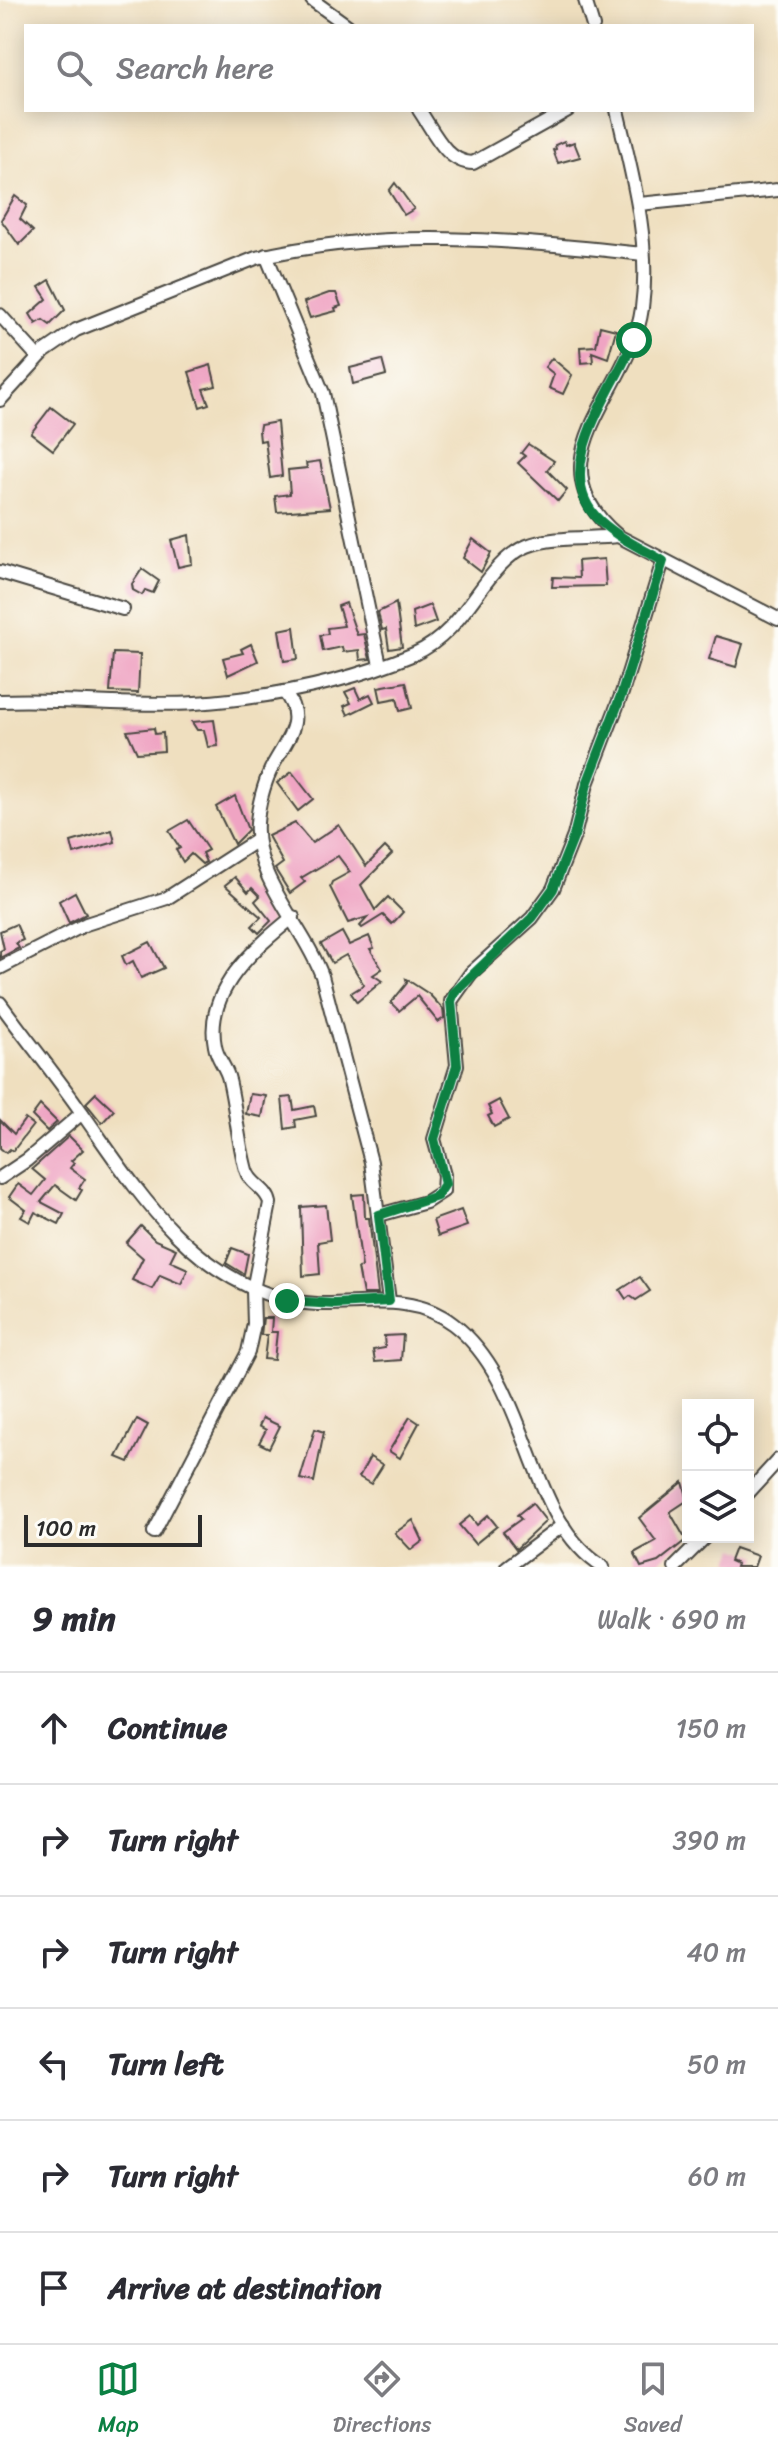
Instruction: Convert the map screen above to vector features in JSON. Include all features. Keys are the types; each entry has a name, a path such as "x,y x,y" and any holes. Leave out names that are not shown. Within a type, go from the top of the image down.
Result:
{"street":[{"path":"312,0 345,24"},
{"path":"585,0 592,24"},
{"path":"420,112 457,161 473,163 564,112"},
{"path":"616,112 639,204 643,254 642,311 634,340 586,438 578,468 583,495 597,519 618,536 778,619"},
{"path":"639,204 778,190"},
{"path":"0,400 38,357 76,330 266,255 319,246 431,237 502,238 643,254"},
{"path":"266,255 323,393 380,665"},
{"path":"0,315 38,357"},
{"path":"0,701 48,699 194,703 284,692 414,654 451,631 504,564 529,545 618,536"},
{"path":"379,1215 426,1202 443,1191 444,1175 434,1139 457,1065 451,1001 471,973 532,918 564,865 587,784 622,693 663,561"},
{"path":"0,572 123,609"},
{"path":"284,692 297,713 295,727 263,790 257,840 269,876 322,976 371,1162 389,1301"},
{"path":"0,968 86,924 167,898 257,840"},
{"path":"154,1532 248,1352 254,1324 253,1290 269,1197 247,1174 229,1080 217,1055 214,1033 219,1009 240,963 293,917"},
{"path":"0,1003 134,1189 218,1272 253,1290 287,1301 335,1304 389,1301 423,1307 452,1322 485,1357 498,1376 563,1525 591,1560 603,1567"},
{"path":"0,1178 27,1160 82,1113"},
{"path":"754,1486 778,1460"},
{"path":"507,1567 563,1525"},
{"path":"675,1567 699,1543"}],"building":[{"path":"564,141 566,145 574,142 580,157 558,163 553,150 556,149 555,145"},
{"path":"395,183 414,209 404,215 389,191"},
{"path":"15,196 27,205 20,219 33,231 19,245 1,220"},
{"path":"50,280 65,310 50,325 43,320 36,324 30,314 47,299 39,287"},
{"path":"336,293 341,306 335,308 336,311 310,318 304,302"},
{"path":"600,326 616,330 608,358 592,352 593,362 581,363 580,347 596,346"},
{"path":"552,358 572,375 563,394 549,388 554,374 545,367"},
{"path":"382,360 386,375 353,384 350,368"},
{"path":"211,365 216,386 203,389 209,404 200,407 189,372"},
{"path":"51,407 73,424 53,450 31,433"},
{"path":"277,422 282,476 270,478 265,440 260,441 259,431 260,425"},
{"path":"528,444 554,461 547,470 567,490 558,501 518,463 525,456 521,453"},
{"path":"320,461 330,508 277,512 275,496 290,494 288,470 307,468 306,463"},
{"path":"189,535 192,564 178,567 171,540"},
{"path":"473,539 491,553 481,572 463,558"},
{"path":"604,559 606,586 552,587 553,577 579,578 578,561"},
{"path":"142,569 159,581 153,593 145,590 142,595 133,590 132,584"},
{"path":"346,603 357,635 364,634 370,659 360,660 359,650 343,652 342,647 323,651 320,635 328,634 327,628 344,626 338,606"},
{"path":"396,603 402,647 389,649 386,629 382,630 378,612"},
{"path":"430,605 436,622 414,630 412,612"},
{"path":"294,627 298,659 284,661 279,630"},
{"path":"716,636 743,644 736,667 709,659"},
{"path":"251,644 258,661 228,675 223,658 243,653 241,649"},
{"path":"113,653 140,654 138,693 110,692"},
{"path":"406,682 412,708 400,711 397,698 381,701 378,687"},
{"path":"355,688 360,699 370,694 374,702 348,715 344,706 351,703 345,692"},
{"path":"214,720 218,746 208,747 204,730 197,730 192,722"},
{"path":"154,728 155,734 163,733 164,751 137,753 127,731"},
{"path":"292,772 313,799 298,811 277,783"},
{"path":"235,796 248,830 234,844 216,807"},
{"path":"188,820 208,850 202,853 206,862 202,864 191,854 183,862 176,850 180,848 169,831"},
{"path":"295,823 312,843 339,825 366,866 385,847 392,854 361,885 375,910 388,897 403,912 392,924 383,915 362,928 360,926 368,917 348,923 330,887 332,882 350,872 338,856 301,878 305,882 290,893 275,869 283,863 268,836"},
{"path":"112,830 115,842 74,854 71,842"},
{"path":"235,877 248,892 252,888 260,896 255,901 271,921 259,933 252,926 261,917 225,885"},
{"path":"75,892 86,914 69,923 59,901"},
{"path":"16,924 23,940 16,943 19,948 0,958 0,951 4,949 0,931"},
{"path":"342,932 349,945 369,936 374,948 370,949 382,969 373,975 382,981 357,1002 351,993 364,985 346,955 332,963 321,944"},
{"path":"150,942 164,968 141,978 133,961 126,965 122,956"},
{"path":"406,979 429,994 443,1009 444,1018 438,1022 417,996 399,1011 391,1003 407,983"},
{"path":"96,1093 114,1110 102,1123 86,1103"},
{"path":"250,1094 266,1096 262,1117 246,1114"},
{"path":"292,1097 294,1110 314,1106 316,1116 295,1120 296,1127 285,1129 282,1098"},
{"path":"499,1100 509,1119 494,1127 488,1116 492,1114 488,1106"},
{"path":"40,1105 57,1122 47,1131 32,1116"},
{"path":"25,1119 33,1125 13,1151 10,1149 6,1153 0,1148 0,1120 14,1134"},
{"path":"69,1136 83,1150 71,1161 74,1163 70,1168 85,1179 79,1188 82,1190 76,1200 55,1185 41,1202 64,1214 59,1224 35,1212 30,1222 21,1217 26,1210 9,1197 18,1184 33,1195 45,1180 32,1169"},
{"path":"364,1194 378,1294 363,1294 358,1268 362,1267 352,1195"},
{"path":"326,1205 330,1240 318,1242 320,1274 303,1276 301,1207"},
{"path":"461,1210 467,1226 438,1236 433,1220"},
{"path":"141,1226 155,1240 176,1249 170,1261 188,1269 181,1284 160,1275 152,1289 132,1280 143,1258 126,1243"},
{"path":"232,1248 248,1254 244,1274 226,1263"},
{"path":"640,1277 650,1291 636,1300 630,1296 626,1299 620,1290"},
{"path":"263,1318 272,1318 271,1332 277,1332 274,1360 264,1359 267,1335 261,1335"},
{"path":"403,1335 401,1360 375,1362 373,1350 385,1348 384,1336"},
{"path":"410,1417 419,1423 400,1458 389,1451"},
{"path":"263,1418 280,1426 269,1448 259,1443 266,1430 259,1426"},
{"path":"137,1419 148,1425 129,1462 117,1457"},
{"path":"315,1429 324,1432 314,1482 300,1479"},
{"path":"370,1457 383,1465 371,1484 359,1477"},
{"path":"682,1483 682,1504 670,1512 682,1533 682,1543 658,1562 641,1567 634,1553 656,1541 639,1518"},
{"path":"532,1503 546,1521 516,1549 503,1532 521,1519 517,1515"},
{"path":"488,1515 497,1526 475,1544 459,1525 470,1516 477,1525"},
{"path":"413,1520 423,1541 411,1550 395,1533"},
{"path":"735,1548 758,1556 754,1567 736,1567 737,1564 730,1561"}],"route":[{"path":"287,1301 335,1304 389,1301 379,1215 426,1202 443,1191 445,1184 434,1139 457,1065 451,1001 454,993 471,973 532,918 553,889 564,865 587,784 622,693 663,561 618,536 597,519 583,495 578,468 586,438 634,340"}]}
